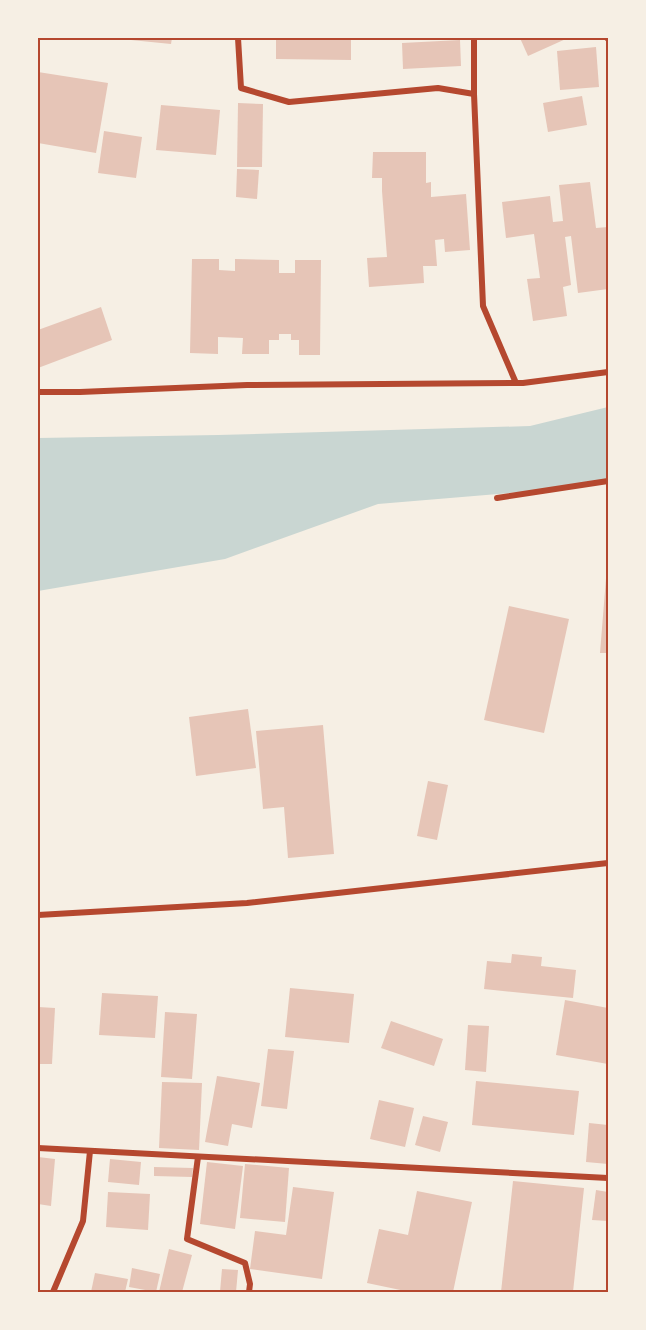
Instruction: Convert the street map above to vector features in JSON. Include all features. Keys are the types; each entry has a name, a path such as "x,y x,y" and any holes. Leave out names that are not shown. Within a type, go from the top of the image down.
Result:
{"street":[{"path":"238,38 241,88 289,102 438,88 474,94"},
{"path":"474,38 474,94 483,306 516,383"},
{"path":"38,392 247,385 516,383 609,372"},
{"path":"497,498 609,481"},
{"path":"38,915 247,903 609,863"},
{"path":"38,1149 609,1178"},
{"path":"53,1293 82,1221 90,1151"},
{"path":"198,1157 187,1239 245,1263 250,1284 249,1293"}],"shaded area":[{"path":"608,407 608,478 580,487 378,504 225,559 38,591 38,438 530,426"}],"building":[{"path":"132,38 172,38 171,44 131,40"},
{"path":"276,38 351,38 351,60 276,59"},
{"path":"520,38 568,38 528,56"},
{"path":"460,40 461,66 403,69 402,43"},
{"path":"596,47 599,87 560,90 557,51"},
{"path":"38,72 108,83 96,153 38,143"},
{"path":"582,96 587,125 548,132 543,103"},
{"path":"238,103 263,104 262,167 237,167"},
{"path":"161,105 220,110 216,155 156,150"},
{"path":"104,131 142,137 136,178 98,173"},
{"path":"373,152 426,152 426,183 431,182 431,197 466,194 470,250 445,252 444,239 435,240 437,266 423,266 424,283 369,287 367,258 387,257 382,178 372,178"},
{"path":"237,169 259,170 257,199 236,197"},
{"path":"590,182 596,228 608,227 608,289 578,293 571,236 565,237 571,285 563,287 567,316 533,321 527,279 540,278 534,234 506,238 502,202 550,196 553,222 563,221 559,185"},
{"path":"192,259 219,259 219,270 235,271 235,259 279,260 279,273 295,273 295,260 321,260 320,355 299,355 299,340 291,340 291,334 279,334 279,340 269,340 269,354 242,354 243,338 218,337 218,354 190,353"},
{"path":"101,307 112,340 38,368 38,330"},
{"path":"607,566 608,653 600,653"},
{"path":"509,606 569,619 544,733 484,720"},
{"path":"248,709 256,768 196,776 189,717"},
{"path":"323,725 334,854 288,858 284,807 263,809 256,731"},
{"path":"428,781 448,785 437,840 417,836"},
{"path":"512,954 542,957 541,966 576,970 573,998 484,989 487,961 511,963"},
{"path":"290,988 354,994 349,1043 285,1037"},
{"path":"102,993 158,996 155,1038 99,1035"},
{"path":"565,1000 608,1008 608,1064 556,1055"},
{"path":"38,1007 55,1008 52,1064 38,1064"},
{"path":"165,1012 197,1014 192,1079 161,1077"},
{"path":"391,1021 443,1039 434,1066 381,1048"},
{"path":"468,1025 489,1026 486,1072 465,1070"},
{"path":"268,1049 294,1051 287,1109 261,1106"},
{"path":"217,1076 260,1083 252,1128 232,1124 228,1146 205,1142"},
{"path":"476,1081 579,1091 574,1135 472,1125"},
{"path":"162,1082 202,1083 199,1150 159,1148"},
{"path":"379,1100 414,1108 405,1147 370,1139"},
{"path":"423,1116 448,1122 440,1152 415,1145"},
{"path":"589,1123 608,1125 608,1164 586,1162"},
{"path":"38,1157 55,1159 51,1206 38,1204"},
{"path":"110,1159 141,1162 139,1185 108,1182"},
{"path":"207,1162 243,1166 235,1229 200,1224"},
{"path":"245,1164 289,1168 285,1222 240,1218"},
{"path":"154,1167 193,1168 192,1177 154,1176"},
{"path":"513,1181 584,1188 573,1292 501,1292"},
{"path":"293,1187 334,1192 322,1279 250,1269 255,1231 286,1235"},
{"path":"596,1190 608,1192 608,1221 592,1220"},
{"path":"417,1191 472,1202 453,1292 410,1292 367,1283 379,1229 408,1235"},
{"path":"108,1192 150,1194 148,1230 106,1227"},
{"path":"169,1249 192,1255 182,1292 159,1292"},
{"path":"132,1268 160,1274 156,1292 129,1287"},
{"path":"222,1269 238,1270 236,1292 220,1292"},
{"path":"95,1273 128,1279 125,1292 91,1292"}]}
